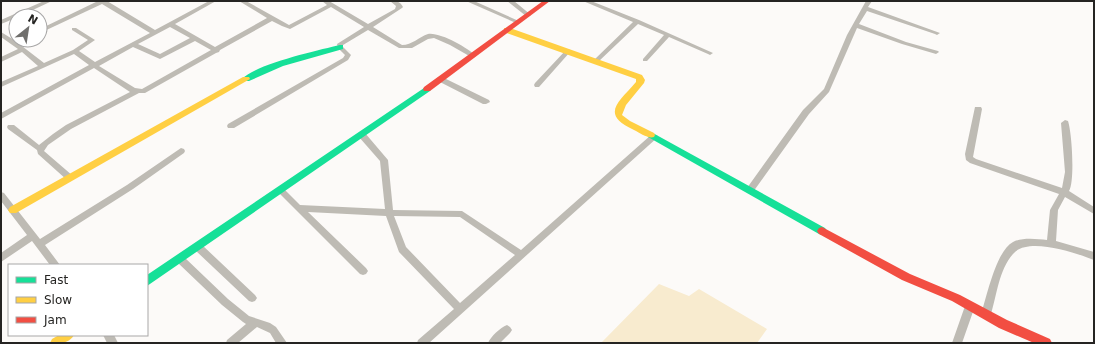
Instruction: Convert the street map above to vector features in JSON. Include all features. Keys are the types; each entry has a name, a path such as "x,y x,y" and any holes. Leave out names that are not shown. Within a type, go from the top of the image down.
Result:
{"street":[{"path":"1,22 49,1"},
{"path":"48,27 103,1 155,33"},
{"path":"1,116 213,1"},
{"path":"242,1 284,25 293,26 331,5"},
{"path":"325,1 401,47 410,47 429,36 436,36 473,56"},
{"path":"13,210 261,71 288,60 340,47 339,46 343,42 400,7 393,1"},
{"path":"469,1 518,22"},
{"path":"510,1 528,15"},
{"path":"148,280 362,135 440,80 547,1"},
{"path":"586,1 637,21 710,53"},
{"path":"750,190 806,112 827,90 855,25 869,1"},
{"path":"864,8 937,33"},
{"path":"40,149 46,141 61,132 137,91 148,90 272,18"},
{"path":"596,61 637,21"},
{"path":"170,24 217,51"},
{"path":"855,25 936,52"},
{"path":"1,85 75,51 92,40 74,29"},
{"path":"507,30 639,77 641,80 640,83 619,107 617,112 618,117 623,122 654,137 750,190 860,253 906,277 1046,343"},
{"path":"645,60 668,35"},
{"path":"134,45 160,57 195,38"},
{"path":"231,126 346,59 348,55 340,47"},
{"path":"1,60 21,50 43,66"},
{"path":"75,51 95,66 137,91"},
{"path":"536,85 568,51"},
{"path":"440,80 486,102"},
{"path":"978,109 969,158 973,161 1063,192 1094,211"},
{"path":"1051,244 1054,210 1067,187 1069,172 1065,123"},
{"path":"11,127 40,149 48,160 70,178"},
{"path":"362,135 384,160 390,213 393,227 402,249 460,309"},
{"path":"427,342 460,309 654,137"},
{"path":"1,258 130,187 181,151"},
{"path":"281,191 363,271"},
{"path":"1,195 54,264"},
{"path":"300,208 390,213 462,214 522,255"},
{"path":"986,314 1000,270 1007,254 1013,247 1021,243 1051,244 1077,250 1094,256"},
{"path":"198,247 252,298"},
{"path":"180,259 225,302 246,319 254,323 267,326 273,330 282,343"},
{"path":"957,343 970,306"},
{"path":"232,343 254,323"},
{"path":"493,343 507,330"},
{"path":"56,343 66,336"}],"shaded area":[{"path":"659,284 689,296 699,289 767,329 757,343 601,343"}],"traffic: fast":[{"path":"246,79 280,64 340,47"},
{"path":"148,280 427,89"},
{"path":"651,135 822,231"}],"traffic: slow":[{"path":"507,30 639,77 641,80 640,83 623,103 618,115 627,123 651,135"},
{"path":"13,210 246,79"},
{"path":"56,343 66,336"}],"traffic: jam":[{"path":"427,89 547,1"},
{"path":"822,231 906,277 956,298 1003,324 1046,343"}]}
